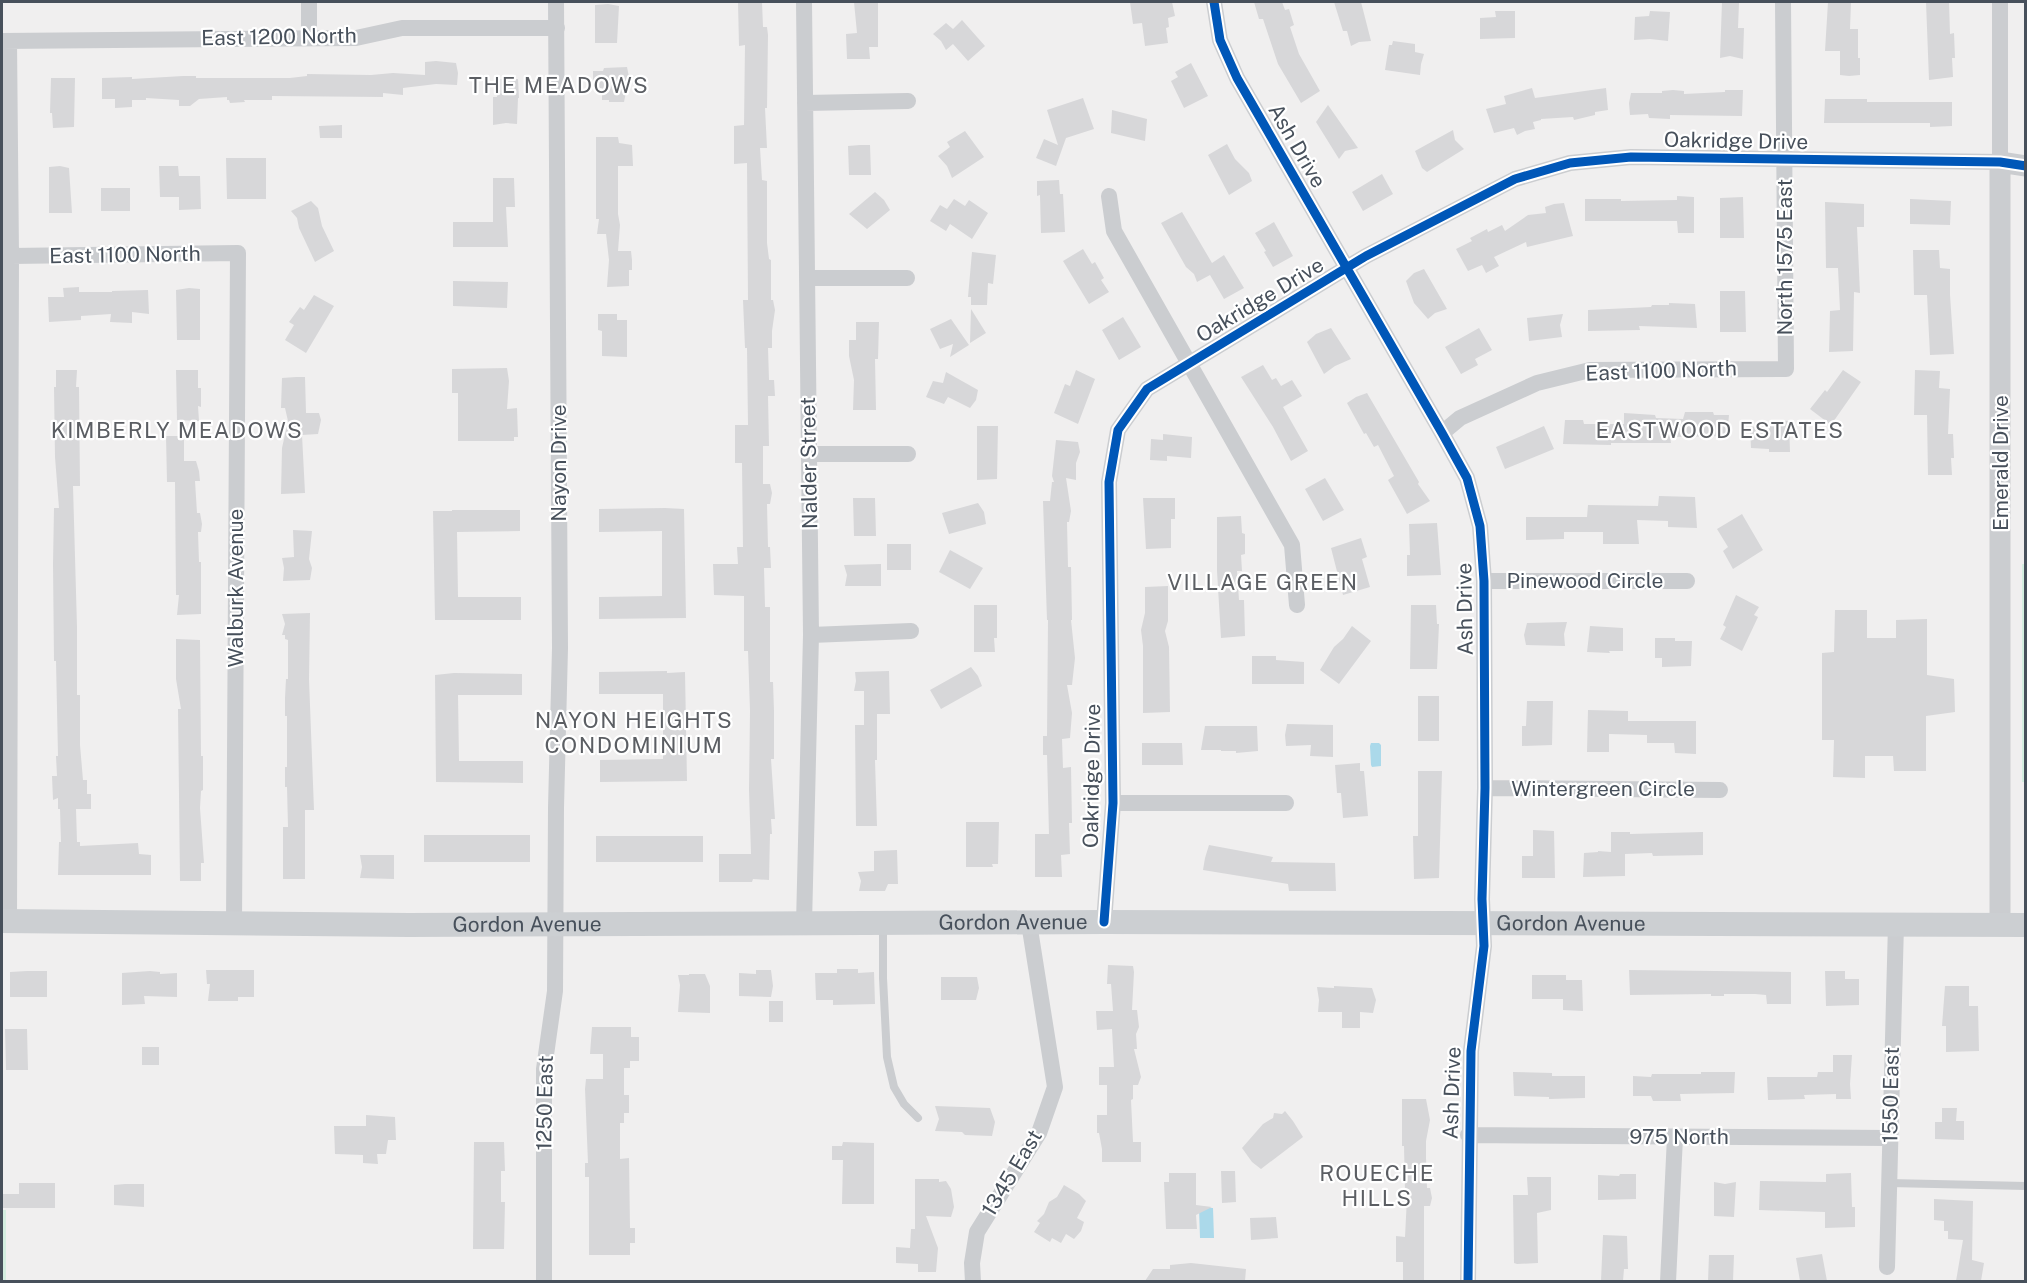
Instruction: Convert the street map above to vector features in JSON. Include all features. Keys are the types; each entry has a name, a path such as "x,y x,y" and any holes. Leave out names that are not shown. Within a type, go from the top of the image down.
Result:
{"main road":[{"name":"Gordon Avenue","path":"5,921 234,924 1104,922 2025,925"}],"street":[{"path":"309,2 309,38"},
{"name":"Nayon Drive","path":"555,924 560,648 556,2"},
{"name":"Nalder Street","path":"804,2 811,634 804,924"},
{"name":"Ash Drive","path":"1214,2 1220,40 1237,78 1467,478 1480,526 1484,581 1484,946 1470,1051 1468,1281"},
{"name":"North 1575 East","path":"1783,2 1786,369"},
{"name":"Emerald Drive","path":"2000,2 2000,925"},
{"name":"East 1200 North","path":"5,41 356,38 402,28 556,28"},
{"path":"5,41 11,256 5,921"},
{"path":"805,103 909,101"},
{"name":"Oakridge Drive","path":"1104,922 1113,802 1109,482 1118,430 1147,388 1366,256 1515,180 1570,163 1631,158 1784,159 2000,162 2025,166"},
{"path":"1109,196 1114,231 1292,545 1297,605"},
{"name":"East 1100 North","path":"11,256 238,253"},
{"name":"Walburk Avenue","path":"234,924 238,253"},
{"path":"807,278 907,278"},
{"name":"East 1100 North","path":"1442,433 1460,418 1537,383 1590,370 1786,369"},
{"path":"809,454 909,454"},
{"name":"Pinewood Circle","path":"1484,581 1687,581"},
{"path":"811,634 910,631"},
{"name":"Wintergreen Circle","path":"1485,788 1720,790"},
{"path":"1113,802 1286,803"},
{"name":"1345 East","path":"973,1281 972,1263 977,1232 1039,1133 1055,1087 1029,923"},
{"name":"1250 East","path":"544,1281 544,1069 555,991 555,924"},
{"name":"1550 East","path":"1887,1267 1896,924"},
{"name":"975 North","path":"1468,1135 1890,1138"},
{"path":"1668,1281 1675,1137"}],"lane":[{"path":"883,923 887,1057 894,1087 904,1104 918,1118"},
{"path":"1889,1183 2025,1186"}],"green space":[{"path":"2022,564 2026,564 2025,782 2022,782"},
{"path":"2,1210 6,1210 6,1281 2,1281"}],"water":[{"path":"1371,743 1381,745 1381,766 1372,767 1371,765"},
{"path":"1199,1208 1213,1208 1214,1238 1200,1238"}],"building":[{"path":"738,2 762,2 763,27 767,27 768,35 767,108 765,108 767,148 760,148 762,180 767,181 767,243 771,260 771,300 773,300 775,310 772,348 768,348 769,380 774,380 775,396 768,396 769,446 763,446 763,484 770,484 772,493 770,504 767,504 771,568 764,568 765,607 770,607 770,682 773,682 774,711 774,759 771,759 775,819 771,819 769,880 719,882 719,854 751,854 750,711 748,651 744,651 744,596 714,595 713,564 738,564 737,547 743,547 742,463 735,463 735,425 748,425 747,348 745,348 743,300 748,300 747,163 734,164 734,126 744,125 745,45 739,46"},
{"path":"854,2 878,2 878,47 869,47 870,59 847,59 846,34 857,33"},
{"path":"1130,2 1172,2 1175,16 1168,18 1169,27 1166,28 1168,43 1145,46 1142,23 1133,24"},
{"path":"1254,2 1282,2 1285,10 1289,9 1294,25 1290,27 1299,54 1320,91 1301,103 1278,64 1263,19 1259,19"},
{"path":"1334,2 1361,2 1371,41 1359,42 1351,46 1347,31 1343,31"},
{"path":"1722,2 1739,3 1738,28 1744,28 1743,59 1730,56 1720,58"},
{"path":"1828,2 1851,2 1850,29 1858,29 1860,75 1840,75 1840,51 1825,51"},
{"path":"1926,2 1949,2 1950,34 1954,33 1953,77 1929,80"},
{"path":"595,5 619,6 617,43 595,43"},
{"path":"1495,11 1515,11 1515,38 1480,39 1480,18 1496,17"},
{"path":"1650,11 1670,12 1668,41 1634,40 1635,17 1649,16"},
{"path":"962,20 985,46 968,61 953,44 946,50 933,34 946,23 953,29"},
{"path":"1393,41 1415,44 1415,52 1424,54 1420,75 1385,70 1389,45 1392,45"},
{"path":"425,62 456,63 457,85 436,84 403,88 403,95 383,93 383,97 272,96 272,100 244,100 245,102 230,103 227,97 199,99 190,106 179,106 179,100 146,98 146,100 132,100 132,107 115,108 115,99 102,99 102,78 196,76 196,78 290,78 307,76 307,74 393,73 425,75"},
{"path":"1191,63 1208,96 1184,108 1171,81 1178,77 1175,72"},
{"path":"627,67 629,77 624,102 602,100 602,88 593,88 593,71"},
{"path":"51,78 75,78 74,127 53,128 52,113 50,113"},
{"path":"494,79 518,79 517,124 493,125 493,97 497,97"},
{"path":"1532,88 1535,98 1606,88 1608,110 1574,120 1573,117 1541,119 1533,122 1535,129 1517,135 1514,128 1494,133 1486,109 1506,104 1504,96"},
{"path":"1743,90 1742,116 1670,115 1670,119 1649,118 1648,114 1630,115 1631,93 1662,93 1662,91 1684,91 1684,94"},
{"path":"1083,98 1094,129 1066,138 1056,166 1036,158 1044,139 1058,145 1047,110"},
{"path":"1825,99 1867,99 1867,102 1952,102 1952,126 1930,127 1930,123 1824,123"},
{"path":"1328,105 1358,148 1345,151 1339,159 1316,122"},
{"path":"1112,110 1147,119 1145,141 1111,133"},
{"path":"342,125 342,138 320,138 319,126"},
{"path":"1453,130 1455,140 1464,149 1427,172 1422,168 1415,151"},
{"path":"965,131 984,157 952,178 947,166 938,156 950,147 947,142"},
{"path":"596,137 618,137 619,143 632,145 633,166 618,166 620,225 618,251 631,251 632,270 629,270 629,286 607,287 609,260 606,234 597,234 599,219 596,219"},
{"path":"1227,144 1235,159 1249,173 1252,181 1229,195 1208,155"},
{"path":"870,145 871,175 849,175 848,146"},
{"path":"226,158 266,158 266,199 227,199"},
{"path":"159,166 178,166 179,176 200,176 201,209 179,210 179,197 160,197"},
{"path":"49,167 69,168 72,213 49,213"},
{"path":"1382,174 1393,194 1363,211 1352,192"},
{"path":"493,178 514,178 515,207 506,207 508,247 453,247 453,222 493,222"},
{"path":"1059,180 1060,194 1063,194 1065,232 1041,233 1040,195 1037,196 1037,181"},
{"path":"101,188 130,188 130,211 101,211"},
{"path":"875,192 890,210 867,229 849,214"},
{"path":"1677,196 1694,197 1694,233 1678,233 1677,221 1585,221 1585,199 1677,200"},
{"path":"1743,197 1744,238 1720,238 1720,198"},
{"path":"954,199 965,206 969,200 988,213 972,239 950,224 946,231 930,221 940,205 947,209"},
{"path":"1910,199 1951,201 1950,225 1910,224"},
{"path":"311,201 318,208 322,226 334,251 315,262 299,228 297,218 291,211"},
{"path":"1825,202 1864,204 1864,227 1857,227 1860,293 1854,292 1853,351 1829,352 1830,311 1840,310 1838,268 1826,268"},
{"path":"1564,203 1573,236 1527,247 1526,242 1494,257 1499,266 1486,273 1482,265 1468,271 1456,249 1472,241 1470,238 1487,229 1488,232 1502,225 1505,231 1528,215 1546,213 1545,207"},
{"path":"1182,212 1212,263 1224,255 1244,288 1224,299 1210,275 1197,282 1161,223"},
{"path":"1274,222 1293,256 1273,267 1255,233"},
{"path":"1083,249 1092,264 1095,262 1104,278 1101,280 1109,292 1089,304 1063,261"},
{"path":"1913,250 1939,250 1940,268 1950,269 1954,354 1930,355 1927,295 1914,295"},
{"path":"972,252 996,255 993,284 988,283 987,305 971,305 971,297 968,297"},
{"path":"1424,269 1447,309 1435,313 1428,319 1414,303 1406,281 1414,273"},
{"path":"453,281 508,282 507,308 453,306"},
{"path":"79,287 79,292 148,290 149,314 132,312 132,323 110,322 111,314 81,316 81,320 49,322 48,297 64,297 63,288"},
{"path":"200,289 200,340 177,340 176,290"},
{"path":"1720,291 1745,291 1746,332 1720,332"},
{"path":"314,295 334,306 306,353 285,340 294,325 289,322 300,307 304,310"},
{"path":"1669,303 1695,304 1697,328 1639,326 1640,330 1588,331 1588,310 1651,307 1652,305 1669,305"},
{"path":"971,309 986,333 970,343"},
{"path":"598,314 617,314 617,320 627,320 627,357 602,356 602,331 598,330"},
{"path":"1563,314 1560,325 1562,337 1529,341 1527,318"},
{"path":"1123,317 1141,347 1119,360 1102,330"},
{"path":"951,319 969,345 950,357 953,344 940,349 930,329"},
{"path":"856,322 879,322 878,359 875,359 876,410 853,410 854,380 849,356 849,340 856,340"},
{"path":"1331,328 1351,359 1324,374 1307,342 1316,334"},
{"path":"1479,328 1492,350 1475,359 1478,365 1461,374 1445,347"},
{"path":"1263,365 1272,380 1276,378 1281,386 1292,380 1302,396 1283,407 1308,451 1291,461 1273,427 1241,377"},
{"path":"507,368 509,381 507,409 517,408 518,437 514,437 514,441 458,441 458,393 452,393 452,369"},
{"path":"56,370 77,370 76,387 79,387 80,486 73,486 77,695 80,695 83,780 87,780 87,794 91,794 91,809 76,809 77,842 80,842 80,846 138,843 139,854 151,855 151,875 58,875 59,842 61,842 60,809 58,809 58,798 53,800 52,776 57,776 56,756 58,756 53,564 54,508 59,508 55,457 54,387 56,387"},
{"path":"176,370 198,370 198,388 201,388 201,407 198,406 199,421 177,420"},
{"path":"1076,370 1095,379 1078,424 1054,413 1065,384 1070,386"},
{"path":"1843,370 1861,382 1831,425 1810,409 1825,390 1827,392"},
{"path":"1915,370 1940,371 1939,388 1950,389 1948,434 1953,434 1952,475 1928,475 1927,415 1914,415"},
{"path":"946,372 978,390 976,400 970,408 948,397 944,404 926,397 933,381 943,383"},
{"path":"305,377 306,413 319,413 321,420 318,434 302,435 305,493 281,494 282,448 288,421 285,408 281,408 282,378"},
{"path":"1367,393 1430,501 1407,514 1388,480 1394,476 1378,445 1374,447 1366,433 1364,434 1347,403"},
{"path":"1685,412 1713,412 1714,415 1729,415 1727,436 1670,437 1671,443 1563,444 1565,420 1583,420 1584,424 1624,424 1624,413 1683,419"},
{"path":"1772,420 1789,421 1790,452 1769,452 1769,449 1751,448 1750,427 1770,426"},
{"path":"977,426 998,426 997,479 977,480"},
{"path":"1544,426 1554,449 1505,469 1496,447"},
{"path":"1163,434 1192,437 1191,458 1167,456 1167,461 1150,460 1151,439 1163,440"},
{"path":"166,436 184,436 184,461 196,461 199,471 200,481 195,481 197,513 200,513 202,524 201,532 198,532 199,562 201,562 201,614 177,615 179,595 176,595 175,482 167,482"},
{"path":"1056,440 1078,442 1080,452 1076,463 1076,480 1066,478 1071,511 1069,522 1067,522 1068,567 1071,567 1071,620 1075,658 1072,685 1067,685 1072,713 1070,738 1062,739 1063,768 1071,767 1072,823 1069,823 1070,854 1061,855 1062,877 1035,877 1035,834 1049,834 1047,755 1043,755 1043,736 1047,736 1048,620 1043,501 1050,501 1052,482 1054,482 1052,476"},
{"path":"1325,478 1344,510 1323,521 1305,489"},
{"path":"1659,496 1695,497 1697,528 1668,527 1668,521 1637,520 1639,544 1603,544 1603,532 1564,532 1564,539 1526,540 1526,517 1587,517 1588,505 1658,506"},
{"path":"853,498 875,498 876,536 854,536"},
{"path":"1143,498 1175,498 1175,519 1171,519 1171,548 1146,549"},
{"path":"978,503 984,512 986,524 949,534 942,513"},
{"path":"599,509 684,509 686,618 599,619 599,597 662,596 662,531 599,532"},
{"path":"520,510 520,531 457,532 458,597 521,597 521,620 435,620 433,511"},
{"path":"1742,514 1763,550 1733,569 1723,551 1728,547 1717,529"},
{"path":"1241,516 1242,533 1245,534 1245,554 1241,555 1242,571 1237,571 1239,600 1244,600 1245,636 1221,638 1217,517"},
{"path":"1437,523 1441,575 1407,576 1407,555 1410,555 1409,524"},
{"path":"293,530 312,531 309,559 312,568 310,580 283,581 282,558 294,557"},
{"path":"1361,538 1367,557 1362,559 1370,587 1343,595 1331,548"},
{"path":"887,544 911,544 911,570 887,570"},
{"path":"950,550 983,568 970,589 939,572"},
{"path":"881,564 881,586 845,586 847,575 844,565"},
{"path":"1168,586 1168,621 1165,631 1169,647 1170,712 1143,713 1141,630 1145,613 1145,587"},
{"path":"1736,595 1759,607 1754,615 1758,617 1742,651 1720,639 1726,627 1723,625"},
{"path":"974,605 997,605 995,652 974,652"},
{"path":"1411,605 1436,605 1437,624 1439,624 1437,669 1410,669"},
{"path":"1835,610 1867,610 1867,638 1896,638 1896,620 1927,619 1927,675 1954,679 1955,712 1926,716 1926,771 1894,771 1893,756 1865,756 1865,778 1833,777 1834,740 1822,740 1822,653 1834,652"},
{"path":"310,613 309,679 314,810 305,810 305,879 283,879 283,827 288,827 287,787 285,787 287,716 285,716 285,698 286,679 288,679 288,640 285,639 285,635 282,635 285,624 282,614"},
{"path":"1567,622 1564,634 1565,646 1526,645 1524,635 1527,623"},
{"path":"1352,626 1371,641 1339,684 1320,670 1334,647"},
{"path":"1590,626 1623,628 1623,651 1587,652"},
{"path":"1655,638 1692,641 1691,666 1662,667 1662,658 1655,658"},
{"path":"176,639 200,640 203,790 201,791 200,808 204,863 201,863 201,881 180,881 178,709 181,709 176,679"},
{"path":"1252,656 1276,656 1276,660 1304,662 1304,684 1252,684"},
{"path":"971,667 982,686 941,709 930,690"},
{"path":"667,671 667,673 685,672 687,781 600,782 600,760 663,759 663,694 599,694 599,672"},
{"path":"889,671 890,714 877,714 877,760 875,760 877,826 856,826 855,725 864,725 864,691 854,691 855,672"},
{"path":"522,674 522,695 458,695 459,761 523,761 523,783 436,782 435,675"},
{"path":"1418,696 1439,696 1439,741 1418,741"},
{"path":"1527,701 1553,701 1552,745 1522,746 1522,726 1526,726"},
{"path":"1588,710 1628,711 1628,721 1696,721 1696,754 1675,753 1674,743 1647,743 1647,735 1609,734 1609,752 1587,752"},
{"path":"1287,724 1333,725 1333,757 1310,756 1311,745 1286,746"},
{"path":"1205,726 1257,726 1258,751 1236,753 1236,751 1201,750"},
{"path":"1142,743 1182,743 1183,765 1142,765"},
{"path":"1360,763 1360,771 1364,771 1368,816 1343,818 1341,793 1337,793 1335,765"},
{"path":"1418,771 1442,771 1439,878 1414,879 1413,836 1418,836"},
{"path":"966,822 999,822 998,864 992,864 993,867 966,867"},
{"path":"1533,830 1554,831 1555,878 1522,878 1522,856 1533,856"},
{"path":"1611,832 1630,832 1630,834 1703,832 1703,855 1625,854 1625,876 1583,877 1584,853 1611,852"},
{"path":"424,835 530,835 530,862 424,862"},
{"path":"596,836 703,836 703,862 596,862"},
{"path":"1209,845 1273,857 1271,862 1335,863 1336,891 1289,891 1288,884 1203,870"},
{"path":"897,850 898,884 888,884 885,891 859,891 861,881 858,872 874,871 874,851"},
{"path":"360,855 394,855 394,879 360,878 362,867"},
{"path":"1108,965 1133,966 1132,1010 1137,1010 1139,1027 1136,1034 1137,1049 1134,1049 1141,1077 1138,1085 1133,1085 1133,1099 1131,1100 1133,1142 1141,1142 1141,1162 1102,1162 1102,1149 1099,1133 1097,1133 1097,1115 1107,1115 1107,1085 1099,1085 1099,1067 1114,1067 1112,1029 1097,1030 1096,1011 1113,1011 1111,984 1107,984"},
{"path":"837,969 858,969 858,973 874,972 875,1004 833,1005 833,1000 816,1000 815,973 837,973"},
{"path":"206,970 254,970 254,997 238,997 238,1001 208,1001 210,984 207,984"},
{"path":"756,970 771,970 773,986 771,997 739,996 739,973 756,974"},
{"path":"1629,970 1791,972 1791,1004 1767,1004 1766,995 1755,994 1630,995"},
{"path":"47,971 47,997 10,997 10,972"},
{"path":"1825,971 1845,971 1845,979 1859,979 1859,1005 1826,1006"},
{"path":"160,972 160,974 177,973 177,997 144,996 145,1004 122,1005 122,973"},
{"path":"705,974 710,986 710,1013 678,1012 680,985 678,975"},
{"path":"1532,975 1566,975 1566,980 1582,980 1583,1011 1563,1010 1563,999 1532,999"},
{"path":"941,977 977,977 979,988 976,1000 941,1000"},
{"path":"1334,986 1372,988 1376,1000 1373,1013 1360,1012 1360,1028 1342,1028 1342,1012 1318,1012 1317,987 1334,988"},
{"path":"1945,986 1969,986 1969,1006 1978,1006 1979,1051 1946,1052 1946,1026 1942,1026"},
{"path":"769,1001 783,1001 783,1022 769,1022"},
{"path":"592,1027 631,1027 631,1037 639,1037 639,1061 630,1061 630,1068 624,1068 624,1095 629,1095 629,1113 624,1113 624,1123 620,1123 620,1159 629,1158 630,1228 635,1228 635,1243 630,1243 630,1255 589,1255 589,1177 585,1177 585,1163 588,1163 585,1089 586,1079 603,1079 603,1054 590,1054"},
{"path":"5,1029 27,1029 28,1070 6,1070"},
{"path":"142,1047 159,1047 159,1065 142,1065"},
{"path":"1833,1055 1852,1055 1851,1099 1836,1099 1836,1094 1804,1095 1805,1099 1768,1100 1767,1077 1817,1077 1818,1072 1833,1072"},
{"path":"1513,1072 1552,1073 1552,1076 1585,1076 1585,1098 1549,1099 1549,1097 1514,1096"},
{"path":"1701,1072 1735,1072 1734,1093 1680,1094 1681,1101 1653,1101 1651,1096 1633,1096 1633,1076 1651,1077 1652,1074 1701,1074"},
{"path":"1402,1099 1426,1099 1430,1120 1426,1158 1427,1188 1430,1188 1432,1198 1430,1206 1424,1206 1424,1281 1403,1281 1403,1262 1396,1262 1396,1236 1405,1237 1407,1197 1404,1146 1402,1146"},
{"path":"935,1106 990,1108 995,1122 992,1136 935,1131 939,1119"},
{"path":"1942,1108 1957,1108 1956,1121 1964,1121 1964,1140 1935,1139 1935,1122 1942,1122"},
{"path":"1285,1111 1303,1137 1261,1169 1252,1162 1242,1148 1263,1124 1273,1118 1274,1113 1282,1114"},
{"path":"366,1115 395,1117 396,1140 388,1140 386,1154 377,1154 378,1164 363,1163 363,1155 335,1154 334,1126 366,1126"},
{"path":"474,1142 504,1142 505,1171 501,1171 501,1202 505,1202 504,1249 473,1249"},
{"path":"843,1142 874,1143 874,1204 842,1204 843,1160 832,1160 832,1146 842,1146"},
{"path":"1221,1171 1235,1171 1236,1202 1222,1203"},
{"path":"1169,1173 1196,1173 1196,1205 1212,1207 1196,1215 1197,1229 1166,1229 1164,1182 1169,1182"},
{"path":"1851,1173 1855,1227 1825,1228 1825,1212 1759,1210 1760,1181 1826,1182 1826,1174"},
{"path":"1620,1174 1636,1174 1636,1199 1598,1200 1598,1175 1619,1176"},
{"path":"1527,1177 1551,1177 1551,1210 1537,1213 1538,1263 1517,1264 1514,1263 1513,1195 1528,1195"},
{"path":"915,1179 939,1179 939,1182 946,1181 951,1189 954,1207 951,1217 926,1216 938,1248 936,1272 918,1272 918,1264 896,1263 896,1247 910,1248 911,1229 915,1229"},
{"path":"1714,1182 1725,1184 1736,1182 1734,1217 1714,1216"},
{"path":"19,1183 55,1183 55,1208 2,1208 2,1194 19,1194"},
{"path":"144,1184 144,1207 114,1205 114,1185"},
{"path":"1064,1185 1086,1201 1077,1218 1084,1222 1081,1231 1074,1239 1066,1234 1061,1243 1052,1238 1050,1242 1034,1232 1040,1223 1037,1221 1044,1214 1049,1202 1057,1197"},
{"path":"1934,1199 1973,1201 1972,1260 1984,1263 1981,1281 1956,1281 1963,1240 1948,1239 1948,1231 1944,1231 1944,1221 1934,1220"},
{"path":"1276,1217 1278,1238 1251,1240 1250,1218"},
{"path":"1603,1235 1627,1236 1628,1269 1624,1269 1623,1281 1601,1281"},
{"path":"1822,1254 1827,1281 1800,1281 1796,1258"},
{"path":"1709,1255 1734,1255 1733,1281 1708,1281"},
{"path":"1191,1263 1246,1269 1245,1281 1145,1281 1153,1269 1170,1269 1170,1265"}],"cycle path":[{"path":"1214,2 1220,40 1237,78 1467,478 1480,526 1484,581 1485,788 1482,899 1484,946 1471,1051 1468,1282"},
{"path":"1104,922 1113,803 1109,482 1118,430 1147,389 1366,256 1515,179 1570,163 1631,157 2000,162 2026,166"}],"district":[{"name":"THE MEADOWS","path":"559,85"},
{"name":"KIMBERLY MEADOWS","path":"177,430"},
{"name":"EASTWOOD ESTATES","path":"1720,430"},
{"name":"VILLAGE GREEN","path":"1263,582"},
{"name":"NAYON HEIGHTS CONDOMINIUM","path":"634,732"},
{"name":"ROUECHE HILLS","path":"1377,1186"}]}
